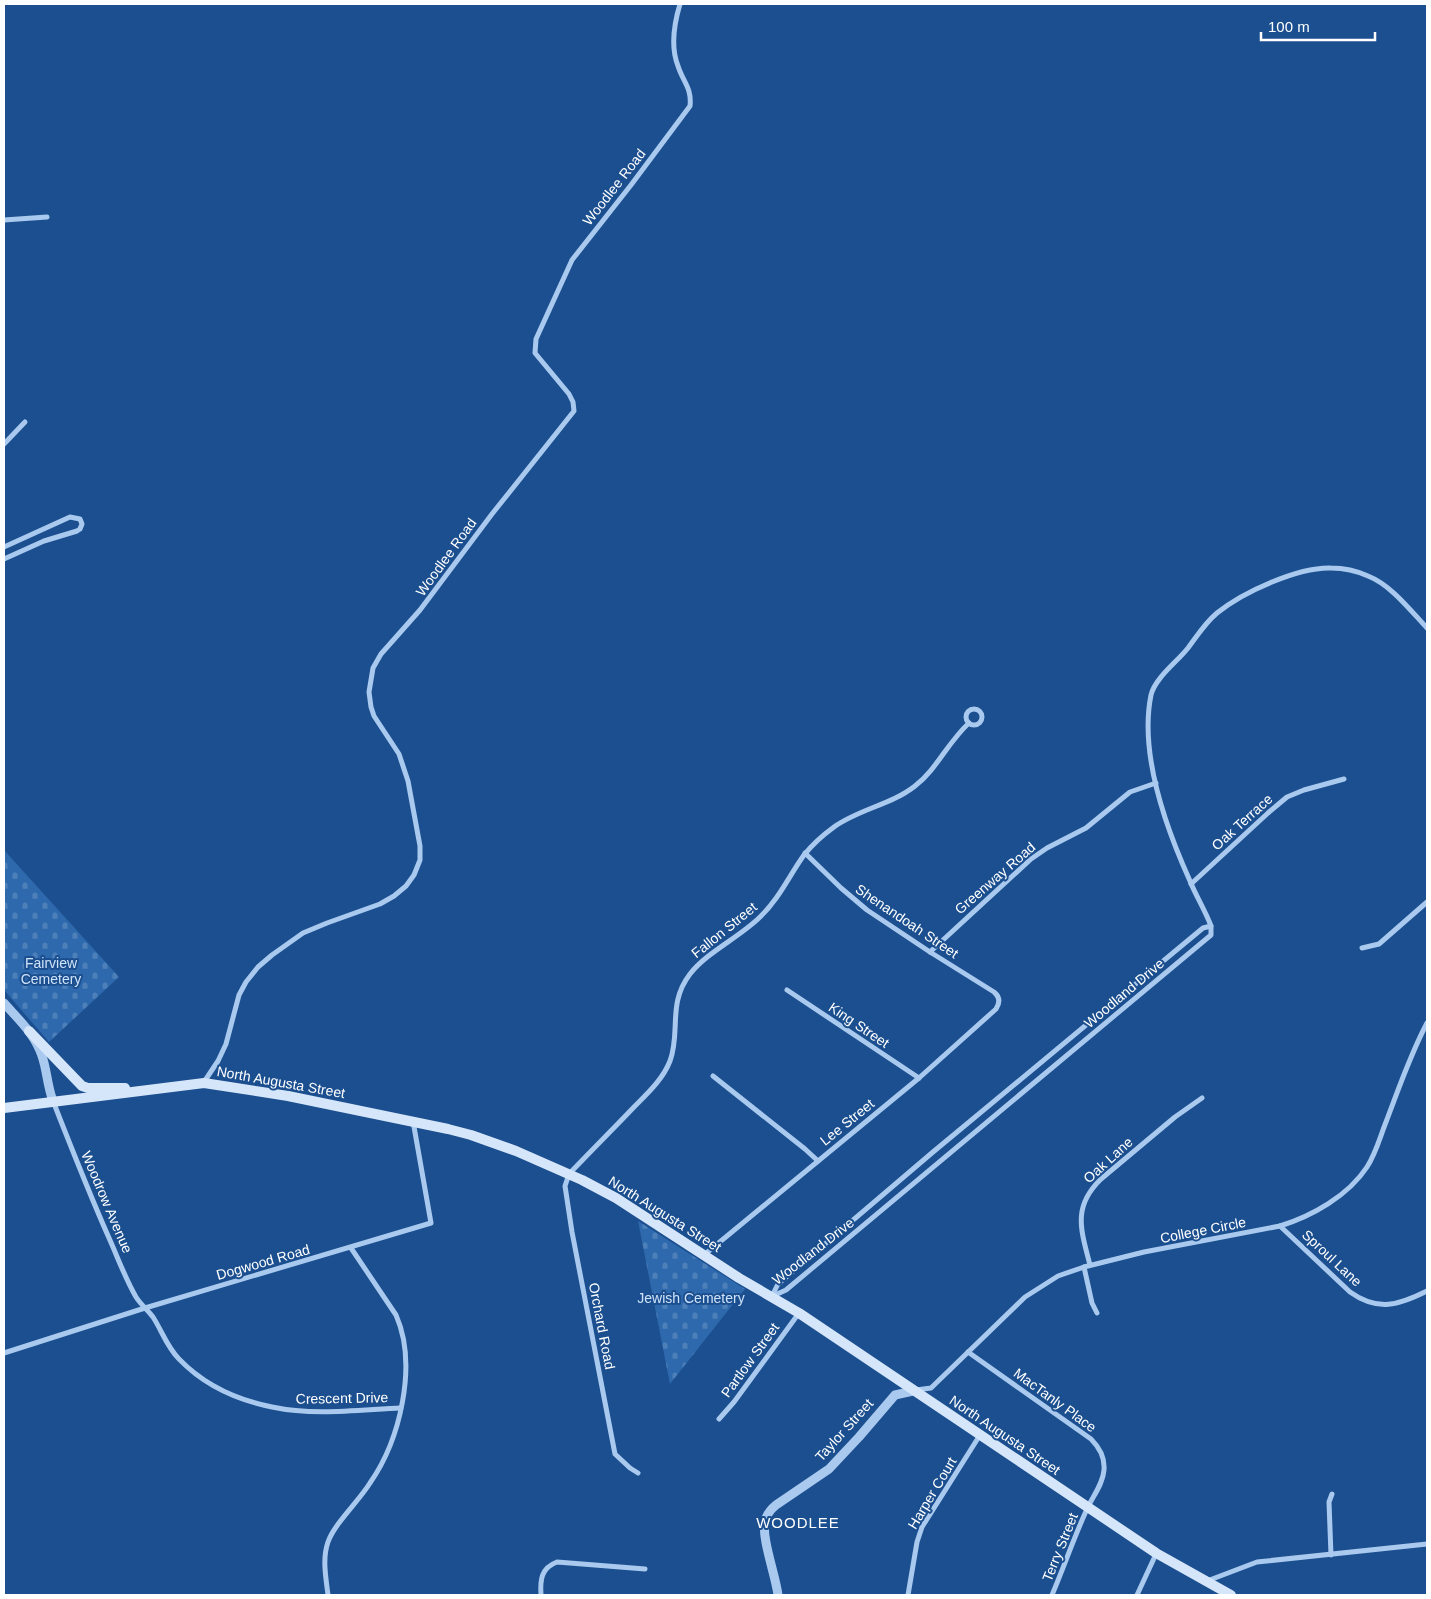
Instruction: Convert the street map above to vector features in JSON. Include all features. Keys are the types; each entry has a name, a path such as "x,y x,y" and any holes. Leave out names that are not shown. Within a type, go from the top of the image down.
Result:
{"main road":[{"path":"29,1031 82,1086 88,1088 156,1089"},
{"name":"North Augusta Street","path":"4,1108 204,1083 272,1093 413,1121 471,1135 534,1158 616,1198 739,1278 798,1313 1156,1553 1231,1595"}],"street":[{"name":"Woodlee Road","path":"204,1083 226,1044 239,995 246,982 258,967 277,951 303,934 327,922 380,904 394,896 411,880 418,866 420,846 406,772 399,754 371,708 369,692 373,668 381,654 420,610 492,514 574,411 569,394 535,353 536,339 572,260 690,106 690,92 676,59 674,28 680,4"},
{"path":"4,220 47,217"},
{"path":"4,444 25,422"},
{"path":"4,547 70,518 80,519 82,524 77,531 44,541 4,560"},
{"path":"1211,926 1176,850 1156,783 1150,754 1149,727 1151,696 1154,686 1178,660 1207,622 1217,613 1252,592 1283,578 1308,570 1331,568 1351,570 1370,576 1386,587 1427,628"},
{"name":"Fallon Street","path":"569,1174 632,1110 665,1071 673,1050 677,1004 684,984 697,966 761,916 780,893 806,854 826,834 860,812 896,798 916,786 930,772 950,743 969,723"},
{"name":"Oak Terrace","path":"1191,884 1268,812 1287,797 1304,790 1344,779"},
{"name":"Greenway Road","path":"930,952 1031,859 1047,848 1086,828 1130,792 1156,783"},
{"name":"Shenandoah Street","path":"806,854 860,905 994,992 999,1001"},
{"path":"1362,948 1380,944 1427,902"},
{"name":"Woodland Drive","path":"1211,926 1211,935 786,1290 772,1296 778,1284 933,1152 1203,928 1211,926"},
{"name":"King Street","path":"788,990 919,1078"},
{"name":"Lee Street","path":"704,1255 919,1078 996,1009 999,1001"},
{"path":"4,1003 29,1031 42,1056 47,1085 53,1101"},
{"name":"College Circle","path":"914,1391 931,1388 1031,1292 1058,1276 1084,1266 1144,1252 1280,1226 1300,1220 1322,1207 1347,1188 1366,1168 1378,1144 1413,1049 1427,1024"},
{"path":"713,1076 818,1161"},
{"name":"Oak Lane","path":"1090,1265 1080,1220 1084,1202 1091,1190 1101,1179 1175,1117 1202,1098"},
{"name":"Woodrow Avenue","path":"53,1101 127,1278 136,1297 145,1308"},
{"name":"Dogwood Road","path":"4,1353 145,1308 351,1248 431,1222 413,1121"},
{"name":"Orchard Road","path":"569,1174 565,1186 572,1232 615,1454 638,1473"},
{"name":"Sproul Lane","path":"1280,1226 1350,1292 1362,1300 1370,1303 1394,1304 1427,1291"},
{"path":"328,1595 325,1561 329,1540 334,1529 356,1504 376,1475 392,1438 401,1408 406,1362 400,1325 396,1315 351,1248"},
{"path":"1084,1266 1092,1303 1097,1314"},
{"name":"Crescent Drive","path":"145,1308 153,1317 175,1354 184,1364 207,1382 240,1398 274,1408 306,1412 401,1408"},
{"name":"Partlow Street","path":"719,1419 734,1402 798,1313"},
{"name":"MacTanly Place","path":"968,1352 1091,1439 1098,1447 1103,1459 1104,1474 1088,1508"},
{"name":"Taylor Street","path":"778,1595 765,1536 764,1524 769,1512 776,1505 829,1469 895,1395 914,1391"},
{"name":"Harper Court","path":"908,1595 917,1542 922,1527 980,1435"},
{"path":"1331,1555 1329,1502 1332,1494"},
{"name":"Terry Street","path":"1052,1595 1088,1508"},
{"path":"1206,1581 1257,1562 1427,1544"},
{"path":"1137,1595 1156,1553"},
{"path":"541,1595 543,1574 548,1567 557,1562 645,1569"}],"green space":[{"name":"Fairview Cemetery","path":"4,850 119,977 49,1042 4,990"},
{"name":"Jewish Cemetery","path":"638,1221 745,1289 670,1384"}],"district":[{"name":"WOODLEE","path":"798,1522"}]}
